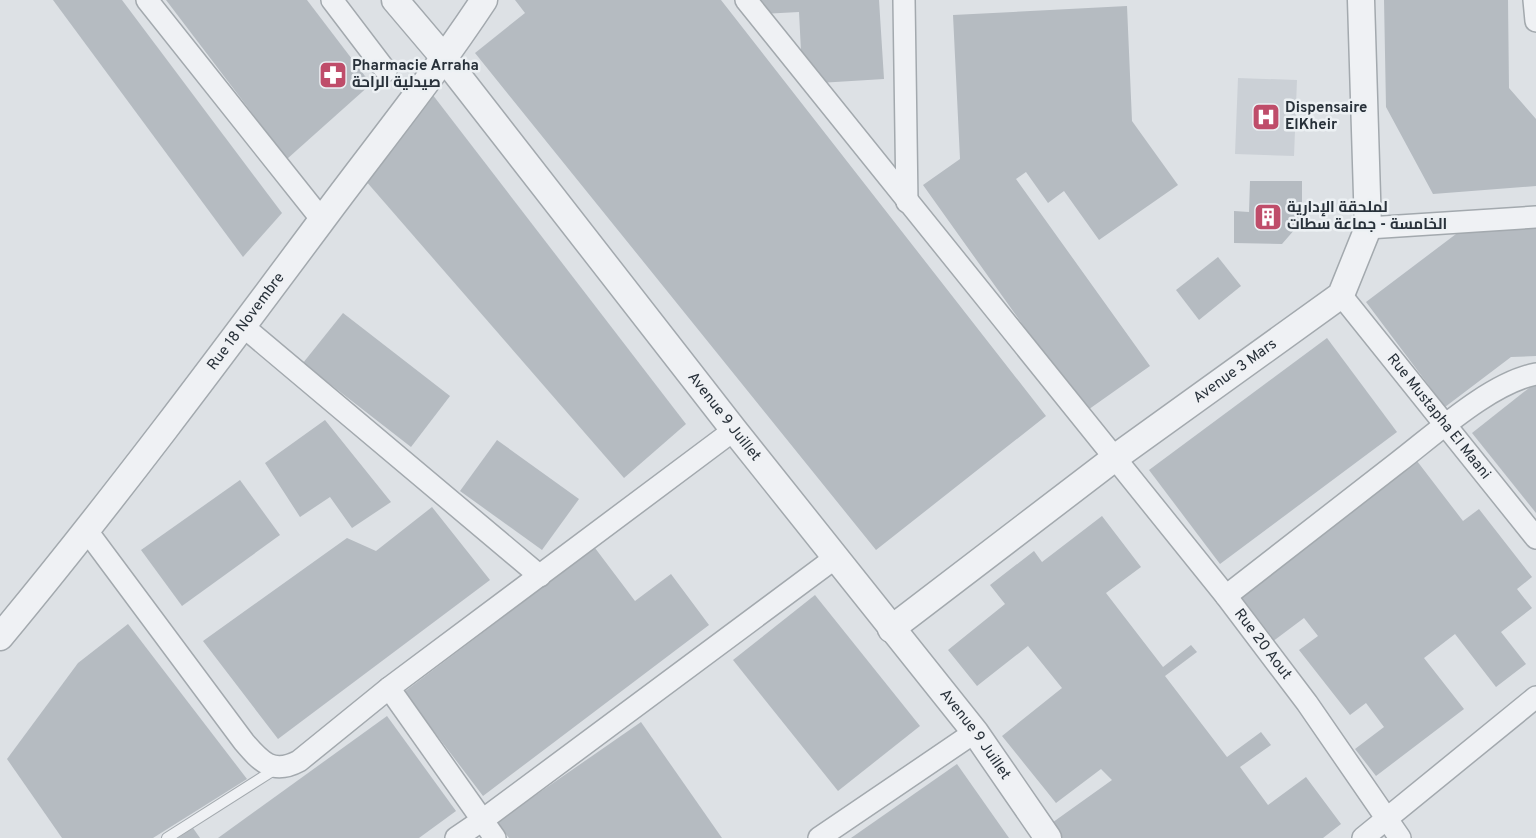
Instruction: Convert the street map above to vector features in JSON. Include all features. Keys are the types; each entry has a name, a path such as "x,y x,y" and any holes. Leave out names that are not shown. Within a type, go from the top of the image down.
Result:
{"street":[{"path":"147,0 322,220"},
{"path":"332,0 386,71"},
{"name":"Avenue 9 Juillet","path":"395,0 445,59 891,629 976,732 1048,838"},
{"name":"Rue 18 Novembre","path":"0,638 88,531 244,327 322,220 445,59 484,0"},
{"name":"Rue 20 Aout","path":"746,0 907,202 1116,457 1226,596 1307,703 1400,838"},
{"path":"904,0 907,202"},
{"path":"1341,295 1368,228 1360,0"},
{"path":"1534,0 1536,21"},
{"path":"1368,228 1536,217"},
{"name":"Avenue 3 Mars","path":"891,629 1116,457 1341,295"},
{"name":"Rue Mustapha El Maani","path":"1341,295 1444,427 1536,538"},
{"path":"244,327 540,576"},
{"path":"1226,596 1444,427 1500,387 1523,377 1536,374"},
{"path":"88,531 244,742 265,763 278,768 290,766 300,761 389,688 734,430"},
{"path":"456,838 484,820 835,558"},
{"path":"389,688 495,838"},
{"path":"1363,838 1536,697"},
{"path":"819,838 976,732"}],"lane":[{"path":"167,838 278,768"}],"shaded area":[{"name":"Dispensaire ElKheir","path":"1238,78 1297,80 1294,156 1235,154"}],"building":[{"path":"53,0 122,0 282,213 243,257"},
{"path":"166,0 307,0 371,84 287,159"},
{"path":"515,0 721,0 1046,416 876,550 475,53 525,13"},
{"path":"761,0 879,0 884,79 819,83 818,70 802,71 799,12 762,14"},
{"path":"1384,0 1508,0 1509,88 1536,119 1536,186 1433,194 1386,107"},
{"path":"1127,6 1132,121 1178,185 1099,240 1064,191 1048,203 1026,172 1016,179 1150,366 1085,412 923,185 960,159 953,15"},
{"path":"429,90 686,424 624,478 365,180"},
{"name":"لملحقة الإدارية الخامسة - جماعة سطات","path":"1250,181 1302,181 1302,221 1282,244 1234,243 1234,211 1249,212"},
{"path":"1536,227 1536,356 1511,357 1445,407 1366,302 1460,231"},
{"path":"1218,257 1241,286 1199,320 1176,290"},
{"path":"343,313 450,396 411,447 303,363"},
{"path":"1327,338 1397,432 1220,564 1149,470"},
{"path":"1534,384 1536,386 1536,513 1472,433"},
{"path":"325,420 391,502 352,528 330,497 300,517 265,463"},
{"path":"497,440 579,499 542,550 460,491"},
{"path":"1417,461 1463,521 1479,509 1532,577 1517,589 1532,608 1501,632 1526,664 1496,687 1455,634 1424,658 1464,709 1376,776 1355,749 1384,727 1366,703 1350,715 1299,650 1318,636 1304,618 1272,642 1237,597"},
{"path":"240,480 280,535 182,606 141,550"},
{"path":"432,507 490,580 278,739 203,641 347,538 376,551"},
{"path":"1102,516 1141,567 1106,593 1163,667 1191,645 1197,652 1165,676 1227,757 1261,732 1271,745 1240,767 1268,805 1306,777 1341,824 1323,838 1059,838 1049,825 1112,780 1101,769 1056,803 1002,736 1062,688 1028,646 977,686 948,650 1005,604 990,585 1034,551 1042,562"},
{"path":"595,548 635,601 671,574 709,625 483,796 404,692"},
{"path":"815,595 920,726 838,791 733,660"},
{"path":"128,624 247,779 153,838 62,838 7,759 78,663"},
{"path":"387,716 456,811 419,838 218,838"},
{"path":"641,722 722,838 509,838 497,822"},
{"path":"957,764 1009,838 851,838"},
{"path":"193,828 200,838 178,838"}],"place":[{"name":"Pharmacie Arraha صيدلية الراحة","path":"333,75"},
{"name":"Dispensaire ElKheir","path":"1266,117"},
{"name":"لملحقة الإدارية الخامسة - جماعة سطات","path":"1268,217"}]}
